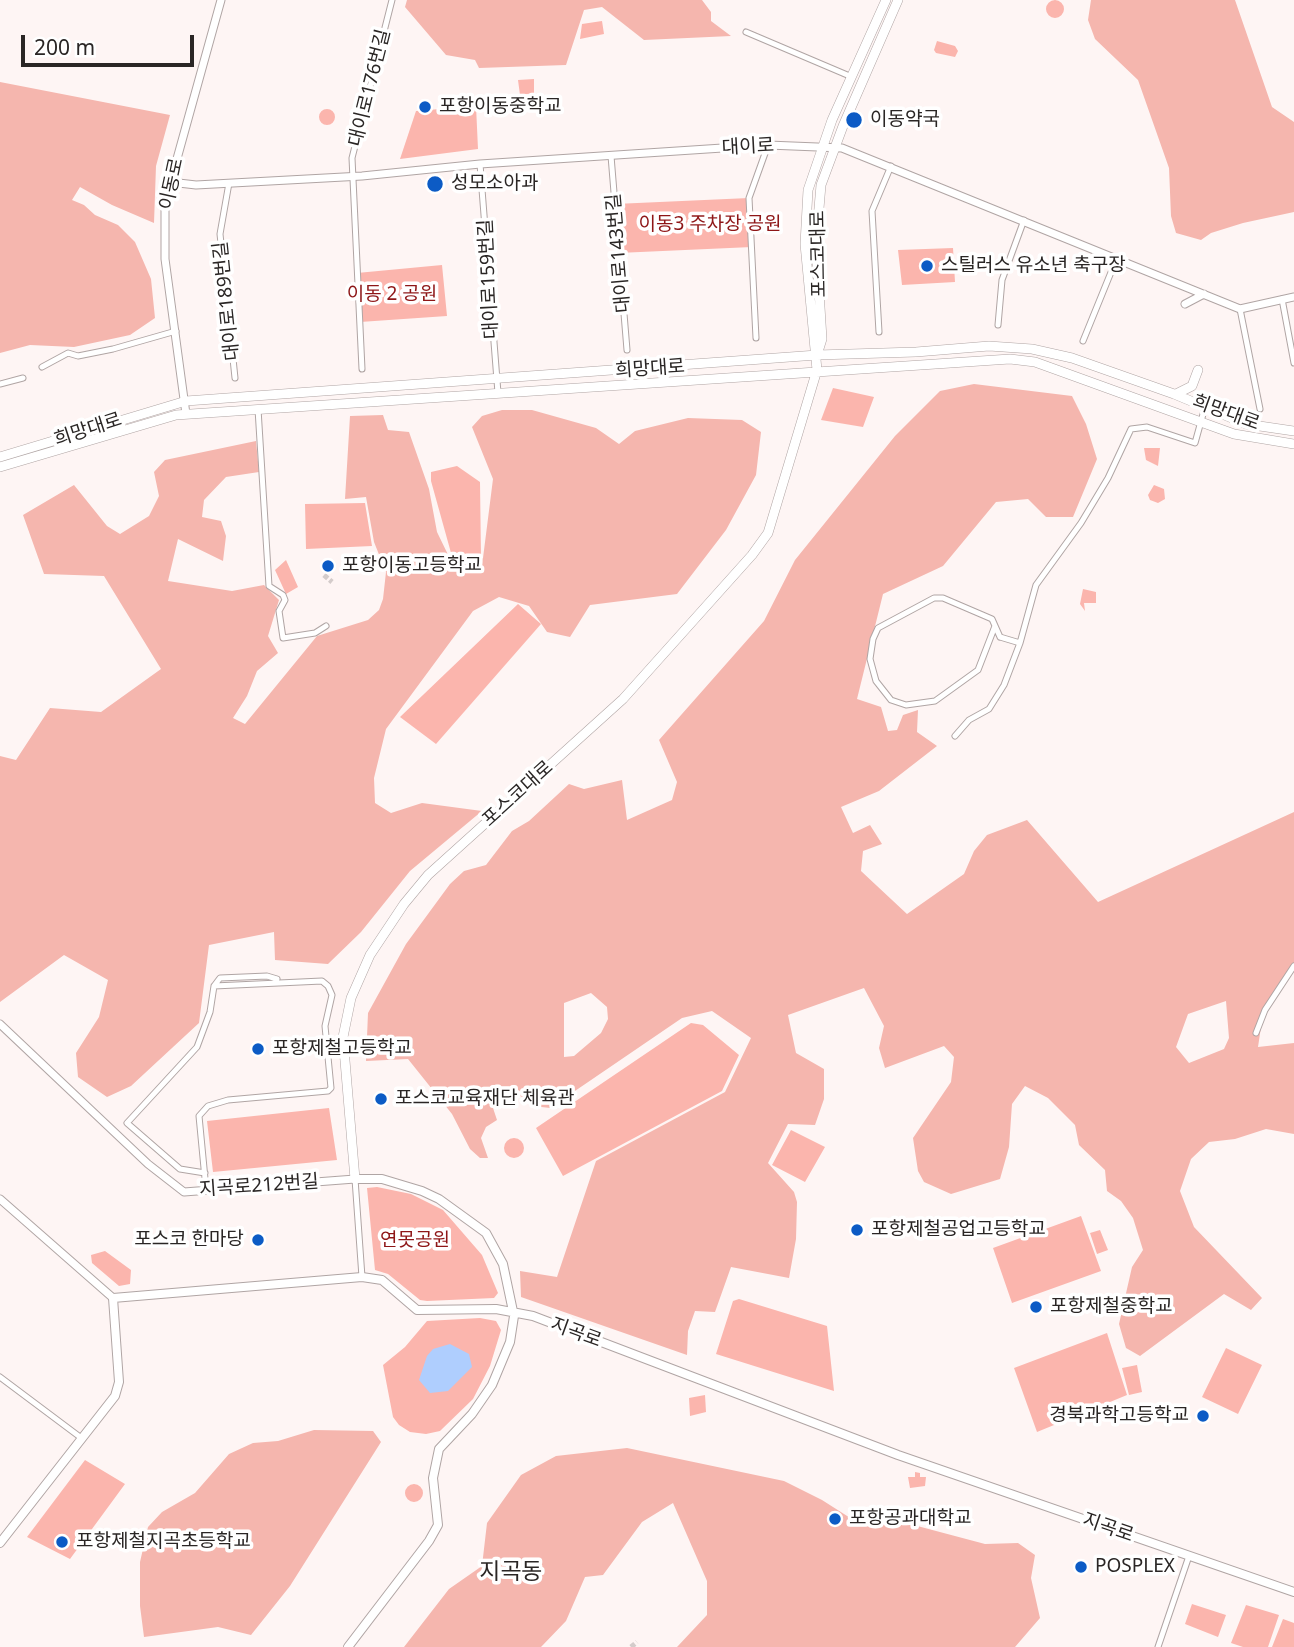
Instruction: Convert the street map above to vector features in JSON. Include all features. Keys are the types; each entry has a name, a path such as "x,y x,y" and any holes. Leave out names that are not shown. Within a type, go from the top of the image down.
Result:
{"main road":[{"name":"포스코대로","path":"355,1178 343,1043 351,998 370,956 404,904 428,875 624,699 768,533 817,370 805,223 808,190 822,146 886,0"},
{"name":"포스코대로","path":"817,355 822,339 817,213 821,185 898,0"},
{"path":"868,42 874,42 878,46"},
{"name":"희망대로","path":"0,457 186,401 817,355 916,352 989,346 1032,349 1072,358 1174,394 1246,424 1294,431"},
{"name":"희망대로","path":"0,467 186,414 996,359 1035,362 1248,438 1294,444"},
{"path":"1174,394 1190,388 1198,370"},
{"path":"539,376 540,390"},
{"path":"465,381 466,396"},
{"name":"지곡로212번길","path":"348,1647 429,1541 438,1525 433,1478 439,1449 472,1414 497,1377 513,1332 513,1310 503,1264 486,1233 439,1199 422,1191 382,1179 355,1178"},
{"name":"지곡로","path":"113,1298 362,1277 382,1280 417,1310 513,1310 898,1455 1294,1592"},
{"path":"0,1543 80,1437 115,1396 119,1382 113,1298"}],"street":[{"name":"이동로","path":"186,414 164,249 165,202 221,0"},
{"name":"대이로176번길","path":"362,369 352,158 392,0"},
{"path":"746,33 852,77"},
{"name":"대이로","path":"170,182 191,185 353,176 480,164 768,145 835,147 891,166 1240,309"},
{"path":"756,338 749,198 768,145"},
{"name":"대이로143번길","path":"611,156 627,350"},
{"name":"대이로159번길","path":"480,164 498,393"},
{"path":"879,332 872,211 891,166"},
{"name":"대이로189번길","path":"229,183 220,234 235,378"},
{"path":"998,325 1002,280 1024,220"},
{"path":"1083,341 1116,260"},
{"path":"1185,304 1204,294"},
{"path":"1260,409 1240,309 1294,297"},
{"path":"1282,299 1294,363"},
{"path":"42,368 68,353 78,356 113,349 176,331"},
{"path":"0,384 23,378"},
{"path":"955,736 969,720 989,709 1004,685 1020,643 1036,585 1081,523 1108,478 1130,429 1147,427 1195,443 1205,406"},
{"path":"258,409 269,586 283,595 285,600 279,611 283,638 315,633 326,626"},
{"path":"995,626 992,639 972,676 935,701 906,705 884,695 870,659 878,628 934,598 943,598 992,619 1000,637"},
{"path":"992,639 1000,637 1020,643"},
{"path":"1256,1032 1265,1010 1294,965"},
{"path":"205,1173 180,1169 127,1123 197,1047 210,1012 214,986 322,981 332,995 325,1026 331,1088 328,1091 228,1100 208,1106 200,1116 205,1173 206,1189"},
{"name":"지곡로212번길","path":"0,1024 148,1164 180,1190 355,1178"},
{"name":"포스코대로","path":"355,1178 362,1277"},
{"path":"0,1199 113,1298"},
{"path":"0,1377 80,1437"},
{"path":"1158,1647 1189,1556"}],"green space":[{"path":"1055,0 1061,3 1064,9 1061,15 1055,18 1049,15 1046,9 1049,3"},
{"path":"602,21 604,34 580,39 582,24"},
{"path":"937,41 955,46 958,51 955,57 936,53 934,50"},
{"path":"534,79 534,93 520,95 518,80"},
{"path":"476,106 478,149 400,159 416,111"},
{"path":"324,109 330,109 335,117 333,123 324,125 319,120 319,114"},
{"name":"이동3 주차장 공원","path":"749,198 752,247 618,253 615,204"},
{"name":"스틸러스 유소년 축구장","path":"953,248 955,282 902,285 898,250"},
{"name":"이동 2 공원","path":"442,265 447,316 360,322 357,273"},
{"path":"833,388 874,397 863,427 821,420"},
{"path":"1144,448 1160,448 1158,466 1146,460"},
{"path":"457,466 480,482 481,558 453,560 431,481 431,472"},
{"path":"1154,485 1164,489 1165,499 1158,503 1150,500 1148,495"},
{"path":"365,503 372,546 306,549 305,504"},
{"path":"286,560 298,587 286,594 275,570"},
{"path":"1083,589 1096,592 1096,603 1084,603 1085,611 1080,604"},
{"path":"518,604 541,624 436,744 400,717"},
{"path":"691,1023 703,1025 739,1055 722,1091 563,1176 536,1128"},
{"path":"329,1108 337,1160 213,1172 207,1121"},
{"path":"791,1130 825,1147 805,1182 772,1165"},
{"path":"510,1138 518,1138 524,1148 518,1158 510,1158 504,1152 504,1144"},
{"name":"연못공원","path":"377,1187 411,1194 443,1210 482,1255 498,1293 494,1298 420,1300 388,1274 375,1270 367,1188"},
{"path":"1081,1216 1101,1271 1012,1303 993,1248"},
{"path":"1100,1230 1108,1250 1097,1254 1090,1233"},
{"path":"105,1251 131,1270 130,1284 119,1286 92,1263 91,1255"},
{"path":"739,1299 827,1326 834,1391 716,1354 733,1301"},
{"path":"480,1318 496,1321 501,1330 490,1366 473,1399 440,1431 426,1434 410,1432 399,1425 393,1417 383,1365 405,1347 427,1321"},
{"path":"1107,1333 1127,1395 1037,1432 1014,1368"},
{"path":"1226,1348 1262,1365 1238,1414 1202,1397"},
{"path":"1137,1365 1142,1392 1129,1395 1122,1368"},
{"path":"705,1395 706,1412 690,1416 689,1398"},
{"path":"85,1460 125,1484 70,1559 27,1537"},
{"path":"915,1472 920,1473 920,1477 926,1477 925,1486 910,1488 908,1477 915,1477"},
{"path":"414,1484 420,1487 423,1493 420,1499 414,1502 408,1499 405,1493 408,1487"},
{"path":"1192,1604 1226,1615 1218,1637 1185,1624"},
{"path":"1246,1605 1279,1615 1268,1647 1243,1647 1231,1643"},
{"path":"1283,1619 1294,1623 1294,1647 1272,1647"}],"shaded area":[{"path":"407,0 702,0 711,12 711,21 731,36 644,40 602,7 584,10 566,65 479,68 475,60 446,55 405,7"},
{"path":"1091,0 1235,0 1272,107 1294,122 1294,212 1243,223 1211,233 1201,240 1176,233 1171,216 1169,168 1138,80 1095,39 1088,20"},
{"path":"0,82 170,115 156,166 154,223 112,205 80,187 72,200 84,205 95,215 118,225 135,242 151,279 155,318 130,335 74,347 30,345 0,353"},
{"path":"974,384 1072,396 1086,424 1097,459 1073,517 1046,517 1028,499 996,502 943,566 883,594 857,699 881,707 888,731 897,730 903,715 918,710 917,732 937,746 879,791 841,807 853,833 870,825 882,844 863,851 861,871 907,914 964,874 974,851 987,835 1027,820 1098,902 1294,812 1294,963 1264,1007 1258,1047 1294,1043 1294,1134 1266,1129 1235,1139 1209,1142 1191,1159 1180,1191 1194,1227 1262,1298 1251,1310 1224,1294 1140,1356 1126,1348 1119,1324 1132,1267 1143,1250 1133,1218 1121,1201 1107,1191 1105,1170 1079,1145 1075,1125 1048,1098 1025,1086 1012,1104 1009,1147 1000,1179 951,1194 924,1182 918,1171 913,1138 951,1082 954,1057 944,1046 885,1068 879,1048 884,1026 864,988 788,1015 796,1053 824,1069 824,1099 815,1125 788,1124 768,1163 794,1192 797,1202 796,1239 789,1278 731,1267 715,1312 695,1311 688,1331 687,1355 521,1297 520,1271 557,1277 596,1161 725,1092 751,1038 712,1011 682,1018 550,1108 533,1106 535,1101 504,1091 497,1097 493,1108 497,1120 486,1127 481,1138 488,1158 480,1158 470,1149 452,1114 408,1059 366,1061 368,1013 406,944 450,884 464,871 486,865 512,831 529,821 569,784 584,789 622,780 627,820 672,800 677,782 659,740 764,621 795,560 895,436 940,391","holes":["591,993 607,1007 608,1019 601,1033 574,1056 564,1057 564,1003","1226,1001 1229,1038 1224,1049 1189,1063 1176,1047 1188,1014"]},
{"path":"502,410 532,410 596,428 619,444 635,431 688,418 742,420 761,432 756,475 726,530 677,594 590,605 570,637 547,632 529,606 499,597 473,611 386,729 374,778 375,803 391,813 422,803 482,811 410,871 361,932 328,964 275,960 274,932 209,945 199,1023 131,1086 107,1097 78,1077 76,1053 99,1017 108,980 64,955 0,1002 0,756 16,760 50,708 101,712 161,669 104,576 44,574 23,515 74,485 107,526 120,534 149,516 159,496 154,472 165,460 256,441 259,472 226,477 204,500 202,517 221,521 226,536 223,561 178,539 168,581 232,591 264,585 279,600 268,636 278,653 257,671 247,696 233,718 245,724 317,636 368,620 379,610 383,599 386,572 374,542 366,497 345,499 350,416 383,415 388,430 409,432 429,489 437,532 453,565 475,563 483,558 493,479 472,427 482,416"},
{"path":"314,1430 373,1431 381,1442 290,1586 251,1635 218,1627 144,1637 140,1606 140,1562 148,1527 162,1512 195,1493 229,1454 253,1443 278,1441"},
{"path":"627,1448 784,1481 855,1521 891,1519 985,1544 1018,1543 1035,1555 1031,1578 1040,1618 1015,1647 677,1647 707,1615 707,1581 673,1503 642,1522 603,1575 585,1577 566,1621 541,1647 404,1647 449,1589 482,1566 487,1523 521,1475 556,1456"}],"water":[{"path":"450,1344 469,1354 472,1367 448,1391 430,1393 419,1380 427,1356 433,1349"}],"tunnel":[{"path":"324,575 332,582"},
{"path":"631,1647 637,1642"}],"place":[{"name":"포항이동중학교","path":"425,107"},
{"name":"이동약국","path":"854,120"},
{"name":"성모소아과","path":"435,184"},
{"name":"스틸러스 유소년 축구장","path":"927,266"},
{"name":"포항이동고등학교","path":"328,566"},
{"name":"포항제철고등학교","path":"258,1049"},
{"name":"포스코교육재단 체육관","path":"381,1099"},
{"name":"포항제철공업고등학교","path":"857,1230"},
{"name":"포스코 한마당","path":"258,1240"},
{"name":"포항제철중학교","path":"1036,1307"},
{"name":"경북과학고등학교","path":"1203,1416"},
{"name":"포항공과대학교","path":"835,1519"},
{"name":"포항제철지곡초등학교","path":"62,1542"},
{"name":"POSPLEX","path":"1081,1567"}],"district":[{"name":"지곡동","path":"511,1572"}]}
